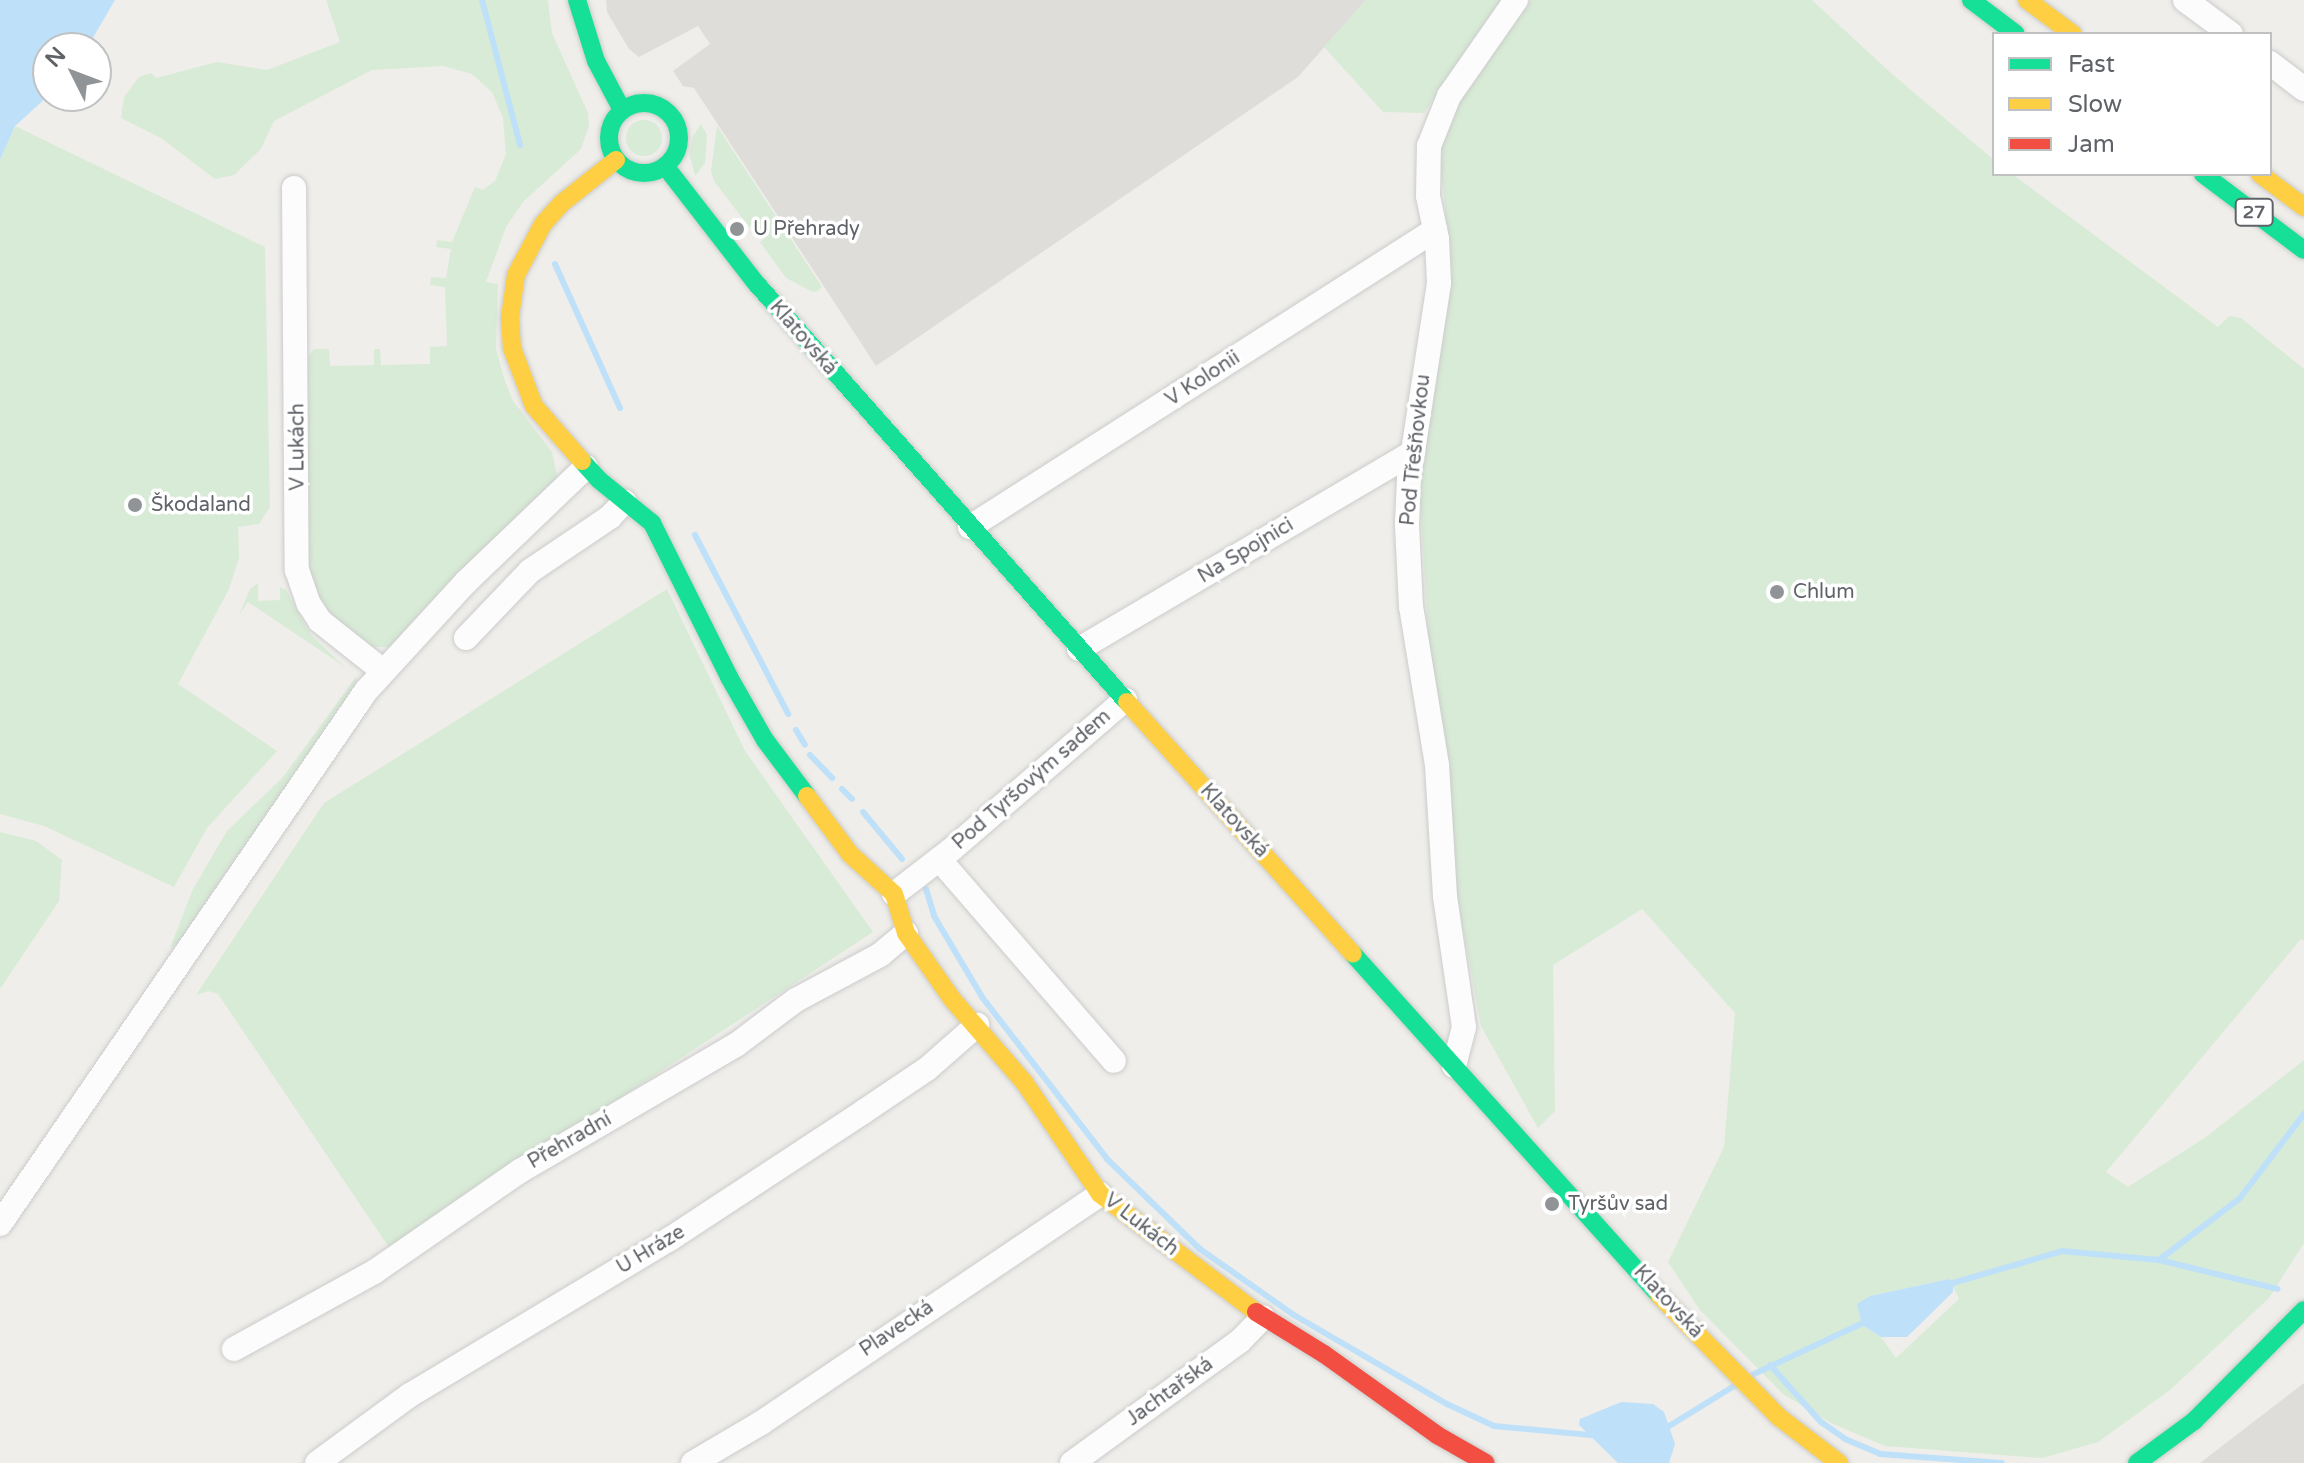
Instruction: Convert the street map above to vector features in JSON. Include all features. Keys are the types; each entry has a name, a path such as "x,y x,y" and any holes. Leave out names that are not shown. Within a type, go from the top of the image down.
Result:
{"main road":[{"path":"577,0 596,61 622,110"},
{"path":"1971,0 2013,32"},
{"path":"2027,0 2070,32"},
{"path":"651,103 673,117 679,143 665,166 653,172 639,173 616,160 609,134 622,110 634,104 651,103"},
{"path":"616,160 562,203 543,224 521,261 511,305 512,348 527,393 543,418 586,467 652,523 729,677 765,740 850,854 894,894"},
{"name":"Klatovská","path":"665,166 797,332 1654,1290 1747,1386 1828,1460"},
{"name":"27","path":"2206,176 2304,250"},
{"name":"27","path":"2263,176 2304,207"},
{"name":"V Lukách","path":"894,894 906,933 952,999 1024,1082 1100,1194 1263,1317 1324,1354 1469,1459"},
{"path":"2137,1463 2194,1421 2304,1310"}],"street":[{"name":"Pod Třešňovkou","path":"1454,1066 1464,1027 1445,896 1437,765 1410,596 1407,525 1413,452 1439,283 1435,230 1428,196 1429,146 1449,96 1516,0"},
{"path":"2185,0 2228,32"},
{"path":"2272,65 2304,89"},
{"name":"V Lukách","path":"294,188 297,570 309,604 320,621 383,671"},
{"name":"V Kolonii","path":"970,527 1435,230"},
{"name":"Na Spojnici","path":"1079,649 1413,452"},
{"path":"0,1224 244,865 383,671 466,582 586,467"},
{"path":"466,638 530,571 610,517 624,502"},
{"name":"Pod Tyršovým sadem","path":"939,859 1125,700"},
{"path":"894,894 939,859 1114,1061"},
{"name":"Přehradní","path":"234,1349 374,1272 520,1171 736,1045 796,1000 880,955 906,933"},
{"name":"U Hráze","path":"317,1463 410,1395 670,1239 863,1112 927,1069 977,1025"},
{"name":"Plavecká","path":"693,1463 761,1423 1100,1194"},
{"name":"Jachtařská","path":"1072,1463 1240,1341 1263,1317"}],"shaded area":[{"path":"606,0 1366,0 1298,77 876,366 694,88 683,86 673,71 710,44 698,26 639,57 629,49 607,12"},
{"path":"2304,1383 2304,1463 2200,1463"}],"green space":[{"path":"326,0 548,0 552,33 588,113 589,126 581,149 523,202 506,227 486,282 498,284 496,349 504,378 513,401 552,452 558,480 390,647 372,647 338,627 316,595 308,565 307,358 314,349 329,349 330,366 374,365 374,349 380,349 381,365 430,364 430,347 447,346 445,287 430,285 431,277 446,278 451,249 436,247 437,240 452,242 475,187 483,190 495,181 506,154 503,118 492,92 472,74 443,66 372,70 274,121 261,149 234,175 215,179 161,138 121,118 124,97 139,77 151,73 156,78 217,62 267,70 340,42"},
{"path":"1366,0 1502,0 1424,113 1383,112 1324,47"},
{"path":"1531,0 1812,0 1892,74 1992,158 1992,176 2015,176 2218,327 2229,316 2241,318 2304,369 2304,941 2301,939 2106,1172 2128,1187 2206,1137 2304,1060 2304,1243 2269,1298 2170,1390 2098,1442 2042,1458 1885,1446 1831,1423 1783,1394 1700,1310 1668,1262 1724,1147 1735,1013 1642,909 1553,965 1555,1111 1538,1128 1481,1026 1447,840 1429,653 1419,475 1452,273 1439,151 1448,112","holes":["1949,1279 1959,1299 1896,1358 1881,1337 1862,1325 1858,1304 1870,1296"]},
{"path":"644,120 657,125 662,138 657,151 644,156 631,151 626,138 631,125"},
{"path":"701,124 707,135 705,163 695,176 689,153 693,136"},
{"name":"Škodaland","path":"15,126 265,247 270,507 259,524 238,527 239,558 229,589 178,684 277,751 207,828 174,887 44,826 0,814 0,160"},
{"path":"717,126 822,287 818,291 813,292 786,278 760,242 765,238 754,224 749,227 714,181 711,171"},
{"path":"258,583 258,601 280,600 280,587 286,590 311,635 345,667 248,602 239,615 250,589"},
{"path":"667,589 745,751 873,932 390,1249 218,994 208,991 196,995 324,803"},
{"path":"356,677 358,684 181,942 170,948 193,889 227,831 283,777"},
{"path":"0,832 36,841 62,860 59,901 0,989"}],"water":[{"path":"0,0 115,0 96,32 32,32 32,111 15,126 0,160"},
{"path":"1949,1279 1953,1282 1953,1292 1907,1337 1881,1337 1862,1325 1857,1304 1870,1296"},
{"path":"1621,1402 1653,1404 1664,1412 1675,1444 1669,1463 1618,1463 1579,1425 1580,1419"}],"waterway":[{"path":"482,0 520,145"},
{"path":"555,264 620,408"},
{"path":"695,535 788,714"},
{"path":"796,730 805,745"},
{"path":"810,755 832,778"},
{"path":"842,789 852,799"},
{"path":"863,812 902,859"},
{"path":"926,889 934,916 982,997 1107,1159 1200,1249 1294,1315 1447,1404 1494,1426 1599,1436"},
{"path":"2159,1260 2240,1198 2304,1114"},
{"path":"1946,1285 2062,1251 2159,1260 2278,1289"},
{"path":"1754,1374 1867,1321"},
{"path":"1770,1365 1821,1422 1845,1439 1880,1454 2002,1463"},
{"path":"1666,1428 1734,1386"}],"traffic: fast":[{"path":"577,0 596,61 622,110"},
{"path":"1971,0 2013,32"},
{"path":"651,103 673,118 679,138 677,152 669,163 658,171 637,173 619,163 611,152 609,131 619,113 630,105 651,103"},
{"path":"665,166 755,282 1127,702"},
{"path":"2206,176 2304,250"},
{"path":"582,461 598,479 652,523 729,677 765,740 807,796"},
{"path":"1353,954 1659,1295"},
{"path":"2137,1463 2194,1421 2304,1310"}],"traffic: slow":[{"path":"2027,0 2070,32"},
{"path":"582,461 534,406 512,348 510,317 516,275 543,224 562,203 616,160"},
{"path":"2263,176 2304,207"},
{"path":"1127,702 1353,954"},
{"path":"807,796 850,854 894,894 906,933 952,999 1024,1082 1100,1194 1256,1312"},
{"path":"1659,1295 1779,1417 1839,1463"}],"traffic: jam":[{"path":"1256,1312 1324,1354 1437,1435 1486,1463"}],"place":[{"name":"U Přehrady","path":"737,229"},
{"name":"Škodaland","path":"135,505"},
{"name":"Chlum","path":"1777,592"},
{"name":"Tyršův sad","path":"1552,1204"}]}
